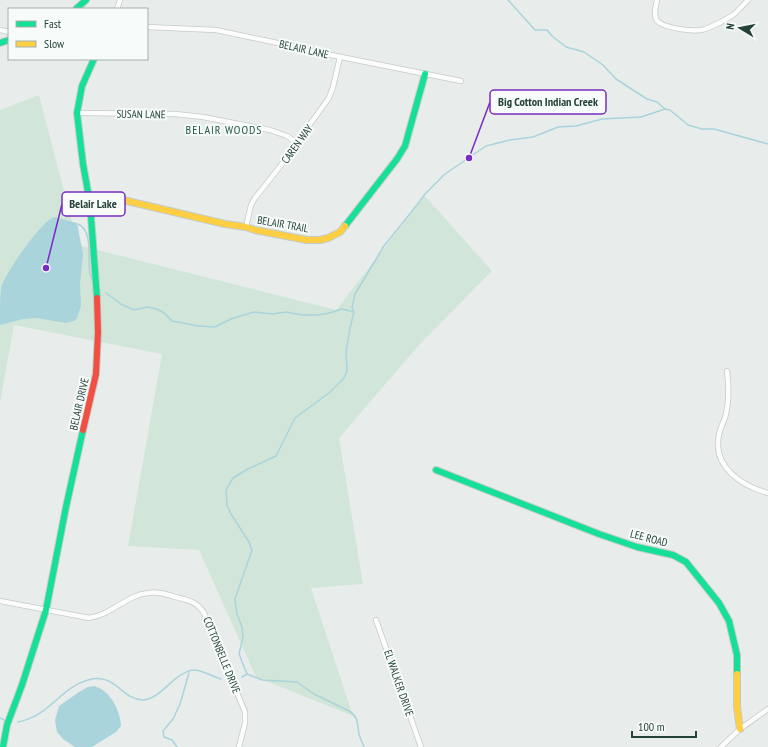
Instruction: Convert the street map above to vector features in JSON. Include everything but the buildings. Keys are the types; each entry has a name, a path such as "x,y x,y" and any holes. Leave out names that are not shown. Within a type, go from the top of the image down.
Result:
{"street":[{"path":"77,8 86,0"},
{"path":"657,0 654,12 657,21 662,25 688,30 705,30 734,14 748,0"},
{"name":"BELAIR LANE","path":"148,27 216,30 460,81"},
{"name":"CAREN WAY","path":"246,227 255,198 298,143 329,98 340,57"},
{"name":"BELAIR DRIVE","path":"3,747 7,725 22,685 46,610 66,507 96,374 98,332 97,290 90,203 83,164 77,113 82,86 94,60"},
{"name":"BELAIR TRAIL","path":"90,203 123,200 225,224 307,240 320,240 328,238 340,232 397,159 405,146 425,74"},
{"name":"SUSAN LANE","path":"77,113 175,114 203,117 270,130 286,136 298,143"},
{"path":"727,371 729,384 725,416 718,436 719,453 724,464 740,482 754,489 768,493"},
{"name":"LEE ROAD","path":"436,470 599,534 673,555 686,562 719,603 729,621 737,655 737,707 740,730"},
{"name":"COTTONBELLE DRIVE","path":"0,601 85,618 99,616 142,594 151,592 184,599 195,603 204,613 244,708 245,723 239,747"},
{"name":"EL WALKER DRIVE","path":"376,620 421,747"},
{"path":"721,747 768,708"}],"green space":[{"path":"39,95 78,245 336,310 425,196 492,271 420,344 339,438 363,584 311,588 353,716 256,677 199,550 128,546 162,354 14,325 0,403 0,110"}],"water":[{"path":"54,217 77,223 83,254 80,284 81,306 77,318 74,321 66,323 37,318 23,319 0,325 1,288 9,271 32,238 48,221"},
{"path":"94,686 100,688 109,696 119,714 121,726 116,732 92,747 75,747 63,739 57,732 55,720 59,706 79,692 88,687"}],"waterway":[{"path":"508,0 535,30 547,30 566,47 584,52 603,65 616,79 647,99 657,102 665,109"},
{"path":"364,747 359,736 356,718 349,711 314,694 297,682 262,680 247,674 239,654 243,637 235,599 252,550 249,542 227,505 226,490 233,478 276,456 295,418 329,393 344,378 347,371 346,352 354,312 352,308 355,294 384,246 425,194 445,174 486,146 510,140 533,137 558,127 576,126 602,119 641,117 665,109 670,110 688,125 702,129 714,129 768,144"},
{"path":"78,224 83,228 88,239 89,268 94,283"},
{"path":"106,293 121,304 134,310 147,307 157,309 164,313 172,321 199,326 215,327 231,319 254,312 272,314 286,312 302,315 318,315 342,309 354,312"},
{"path":"18,722 39,714 70,689 88,680 105,680 112,683 129,696 135,699 143,700 149,699 156,695 179,676 192,670 203,672 221,679"},
{"path":"177,747 172,740 164,737 163,731 173,719 180,704 189,673"},
{"path":"242,677 247,674"},
{"path":"0,718 6,721"}],"traffic: fast":[{"path":"77,8 86,0"},
{"path":"0,43 8,40"},
{"path":"94,60 82,86 77,113 83,164 90,203 97,298"},
{"path":"345,226 397,159 405,146 425,74"},
{"path":"3,747 7,725 22,685 46,610 83,430"},
{"path":"436,470 599,534 637,547 673,555 686,562 719,603 729,621 737,655 737,674"}],"traffic: slow":[{"path":"90,203 123,200 225,224 307,240 320,240 328,238 340,232 345,226"},
{"path":"737,674 737,707 740,729"}],"traffic: jam":[{"path":"83,430 96,374 98,332 97,298"}],"place":[{"name":"Big Cotton Indian Creek","path":"469,158"},
{"name":"Belair Lake","path":"46,268"}],"district":[{"name":"BELAIR WOODS","path":"224,129"}]}
